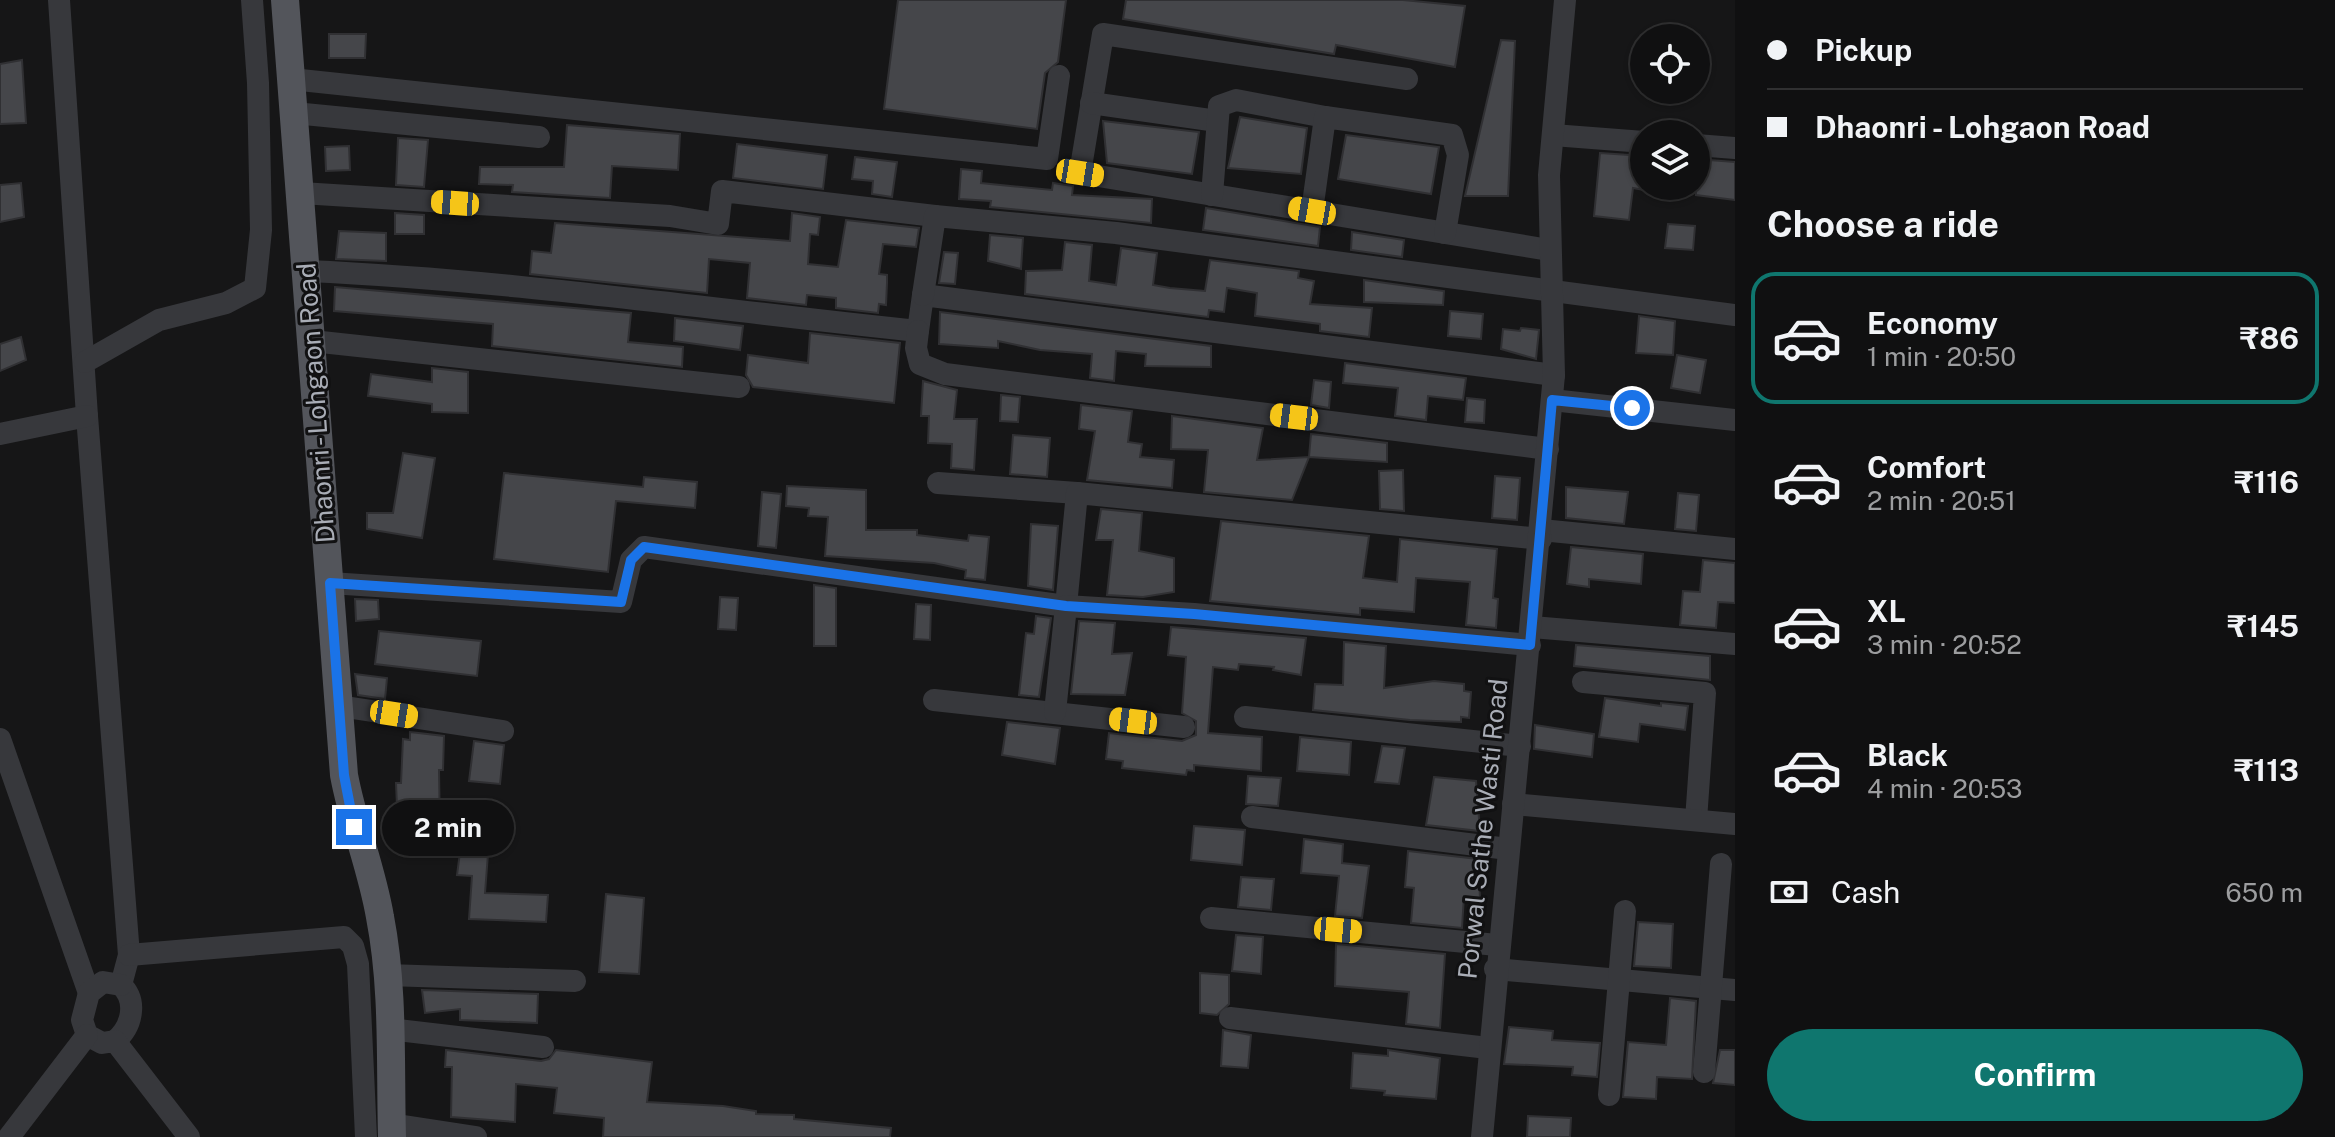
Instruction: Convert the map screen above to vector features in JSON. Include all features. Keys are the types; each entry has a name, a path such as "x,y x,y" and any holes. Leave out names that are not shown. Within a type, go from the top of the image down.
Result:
{"main road":[{"name":"Dhaonri - Lohgaon Road","path":"285,0 344,775 354,827 380,917 387,975 392,1131"}],"street":[{"path":"59,0 87,416 129,955 121,985"},
{"path":"85,362 159,320 245,297 255,288 261,230 258,83 252,0"},
{"name":"Porwal Sathe Wasti Road","path":"1482,1137 1497,945 1531,636 1554,375 1549,250 1553,135 1565,0"},
{"path":"1407,79 1103,34 1080,173 1549,250"},
{"path":"291,79 1047,159 1059,76"},
{"path":"1212,195 1219,106 1236,100 1325,117 1452,135 1458,155 1445,233"},
{"path":"1091,103 1217,121"},
{"path":"294,113 539,137"},
{"path":"1312,211 1325,117"},
{"path":"1553,135 1630,141"},
{"path":"1710,146 1735,148"},
{"path":"301,193 670,216 718,224 722,191 1116,233 1735,315"},
{"path":"935,216 916,348 920,364 945,374 1548,449"},
{"path":"307,271 585,292 918,331"},
{"path":"923,295 1554,375"},
{"path":"312,341 739,387"},
{"path":"1552,400 1735,420"},
{"path":"0,434 87,416"},
{"path":"938,483 1735,549"},
{"path":"1055,712 1077,493"},
{"path":"330,583 621,602 631,560 644,547 1066,606 1531,636 1735,644"},
{"path":"1583,682 1705,693 1696,820"},
{"path":"934,700 1184,727"},
{"path":"339,706 503,731"},
{"path":"1245,717 1520,746"},
{"path":"0,739 89,993 82,1020 87,1035 102,1043 115,1041 126,1033 131,1011 128,991 121,985 103,982 89,993"},
{"path":"1513,804 1735,824"},
{"path":"1252,817 1508,849"},
{"path":"1704,1072 1721,864"},
{"path":"1609,1095 1625,911"},
{"path":"1211,918 1497,945"},
{"path":"129,955 344,937 353,946 358,964 366,1137"},
{"path":"1495,969 1735,990"},
{"path":"387,975 575,981"},
{"path":"1230,1018 1488,1048"},
{"path":"389,1029 543,1047"},
{"path":"9,1137 87,1035"},
{"path":"115,1041 189,1137"},
{"path":"392,1131 476,1137"}],"building":[{"path":"898,0 1066,0 1058,62 1045,73 1037,129 884,109"},
{"path":"1126,0 1403,0 1465,6 1455,67 1336,45 1334,54 1123,19"},
{"path":"329,34 366,34 365,58 329,58"},
{"path":"1501,40 1515,41 1508,196 1465,196"},
{"path":"22,60 26,123 0,124 0,64"},
{"path":"1240,117 1307,128 1301,174 1228,168"},
{"path":"1103,121 1199,132 1192,174 1107,163"},
{"path":"567,125 680,134 678,170 612,166 610,198 512,192 513,185 479,184 480,167 564,167"},
{"path":"1346,135 1439,147 1431,194 1338,179"},
{"path":"398,138 428,140 424,187 396,185"},
{"path":"737,144 827,155 823,189 733,178"},
{"path":"349,146 350,170 326,171 325,147"},
{"path":"1600,153 1630,155 1629,220 1594,216"},
{"path":"855,157 897,162 892,197 872,194 873,181 852,179"},
{"path":"1710,160 1735,162 1735,200 1710,197"},
{"path":"961,169 982,171 981,183 1052,190 1053,183 1073,186 1072,195 1152,199 1151,223 990,207 991,201 959,199"},
{"path":"21,183 24,217 0,222 0,185"},
{"path":"1206,208 1320,227 1318,246 1203,230"},
{"path":"395,213 424,215 424,234 395,234"},
{"path":"792,213 820,217 818,235 810,234 808,264 838,267 846,220 919,228 916,247 883,244 879,274 887,275 886,305 879,304 878,313 836,308 836,298 807,295 806,305 747,298 750,263 709,259 707,293 530,274 532,251 551,253 555,223 790,241"},
{"path":"1668,224 1695,226 1693,250 1665,248"},
{"path":"339,231 386,233 386,261 336,259"},
{"path":"1352,232 1404,240 1402,257 1351,250"},
{"path":"990,235 1023,238 1021,269 988,261"},
{"path":"1065,242 1092,245 1089,281 1116,285 1121,248 1157,253 1153,285 1170,288 1205,291 1210,260 1299,271 1298,278 1314,281 1310,304 1372,308 1369,337 1320,331 1320,324 1255,316 1257,293 1227,288 1224,312 1209,310 1208,317 1025,294 1026,271 1062,270"},
{"path":"944,252 958,253 955,284 939,283"},
{"path":"1364,280 1444,291 1443,305 1364,302"},
{"path":"335,287 631,313 628,342 683,347 682,367 492,346 493,324 334,311"},
{"path":"1450,311 1483,314 1481,339 1448,336"},
{"path":"940,312 1211,346 1211,367 1145,366 1146,354 1116,351 1114,381 1090,378 1092,354 1040,350 998,341 998,348 939,344"},
{"path":"1639,316 1675,321 1673,355 1636,353"},
{"path":"675,318 743,326 740,350 674,341"},
{"path":"1521,328 1539,330 1536,359 1501,349 1503,329 1520,331"},
{"path":"810,333 900,343 894,403 753,387 746,375 748,355 808,363"},
{"path":"21,337 26,360 0,371 0,344"},
{"path":"1677,355 1706,360 1700,393 1671,388"},
{"path":"1345,363 1466,378 1463,400 1428,396 1426,420 1395,416 1398,388 1343,383"},
{"path":"432,368 468,372 468,413 432,412 432,404 368,396 371,374 432,382"},
{"path":"1314,380 1331,382 1329,408 1311,405"},
{"path":"923,381 957,390 954,419 977,419 974,470 951,468 952,444 928,443 929,416 921,416"},
{"path":"1001,395 1020,397 1018,422 1000,421"},
{"path":"1467,398 1485,400 1484,423 1465,422"},
{"path":"1081,405 1132,411 1128,442 1142,444 1140,457 1174,460 1172,488 1087,480 1095,431 1079,429"},
{"path":"1172,416 1263,428 1257,460 1309,457 1292,500 1204,492 1208,450 1171,449"},
{"path":"1311,434 1387,443 1387,462 1309,457"},
{"path":"1013,435 1050,438 1047,477 1010,474"},
{"path":"403,453 435,458 422,538 367,529 367,513 393,513"},
{"path":"1403,470 1404,511 1380,509 1379,471"},
{"path":"504,473 643,487 644,477 697,482 695,508 616,501 608,572 494,559"},
{"path":"1495,476 1520,478 1517,520 1492,518"},
{"path":"787,486 866,490 866,530 917,530 917,535 968,541 969,535 989,537 985,580 965,578 966,570 934,563 825,556 828,517 808,516 809,508 786,506"},
{"path":"1566,487 1628,492 1624,524 1566,518"},
{"path":"762,492 781,494 776,548 758,546"},
{"path":"1678,493 1699,495 1696,531 1675,529"},
{"path":"1101,509 1142,513 1139,551 1174,558 1174,592 1143,597 1107,595 1113,540 1096,540"},
{"path":"1221,521 1369,536 1363,578 1397,582 1400,539 1497,549 1493,598 1498,599 1496,628 1466,625 1470,582 1416,578 1414,612 1360,608 1360,615 1210,601"},
{"path":"1031,524 1058,526 1053,590 1028,586"},
{"path":"1571,547 1643,554 1641,584 1589,579 1589,587 1567,584"},
{"path":"1703,560 1735,563 1735,603 1718,602 1716,628 1680,625 1683,591 1700,592"},
{"path":"814,585 836,588 836,646 814,646"},
{"path":"720,597 738,598 736,630 718,629"},
{"path":"355,599 378,600 379,619 356,621"},
{"path":"916,604 931,605 930,640 914,639"},
{"path":"1036,616 1051,618 1039,697 1019,695 1026,633 1034,634"},
{"path":"1079,621 1115,623 1112,654 1132,653 1125,695 1071,694"},
{"path":"1171,627 1306,638 1301,675 1273,670 1274,667 1239,664 1238,670 1213,667 1208,733 1262,737 1261,771 1194,765 1194,771 1187,770 1186,775 1122,768 1123,761 1106,759 1109,733 1182,741 1196,735 1196,721 1182,713 1186,657 1168,655"},
{"path":"379,631 481,641 477,676 375,664"},
{"path":"1344,642 1386,646 1384,688 1434,681 1464,684 1464,691 1471,692 1469,718 1461,717 1461,722 1410,720 1313,710 1315,684 1343,685"},
{"path":"1576,645 1710,656 1710,680 1574,666"},
{"path":"355,674 387,678 385,699 358,695"},
{"path":"1605,698 1661,706 1661,703 1688,706 1685,730 1640,724 1638,742 1599,737"},
{"path":"1007,722 1060,728 1055,764 1002,755"},
{"path":"1535,725 1594,734 1592,757 1534,749"},
{"path":"410,732 444,736 443,770 439,770 440,831 403,834 403,830 398,830 396,783 401,783 403,739 410,740"},
{"path":"1300,737 1351,742 1349,775 1297,771"},
{"path":"474,741 504,745 500,784 469,781"},
{"path":"1382,746 1405,748 1399,784 1375,782"},
{"path":"1248,776 1281,778 1278,806 1246,804"},
{"path":"1434,777 1476,781 1480,831 1426,825"},
{"path":"1194,826 1245,830 1242,865 1191,860"},
{"path":"1304,839 1343,844 1342,863 1369,866 1362,918 1335,916 1339,876 1301,873"},
{"path":"1408,851 1478,859 1480,898 1464,896 1462,928 1411,923 1414,888 1405,887"},
{"path":"460,852 488,854 485,893 548,895 546,922 469,919 472,876 457,875"},
{"path":"1241,877 1274,879 1271,910 1238,907"},
{"path":"606,894 644,898 639,974 599,972"},
{"path":"1638,922 1673,924 1671,968 1634,966"},
{"path":"1236,935 1263,937 1261,974 1232,971"},
{"path":"1336,944 1445,954 1440,1028 1406,1024 1409,992 1335,986"},
{"path":"1200,973 1229,975 1229,1004 1217,1015 1200,1013"},
{"path":"422,990 538,994 537,1023 460,1020 460,1009 425,1013"},
{"path":"1670,998 1696,1001 1692,1079 1657,1077 1656,1099 1623,1097 1628,1042 1666,1045"},
{"path":"1509,1027 1553,1031 1552,1040 1600,1043 1597,1077 1572,1075 1573,1067 1504,1064"},
{"path":"1223,1030 1251,1035 1248,1068 1221,1066"},
{"path":"446,1050 541,1061 549,1059 556,1050 652,1062 647,1102 723,1106 756,1111 756,1114 794,1115 794,1119 891,1128 890,1137 603,1137 604,1118 554,1113 557,1088 516,1084 515,1122 451,1117 452,1067 445,1067"},
{"path":"1388,1050 1440,1058 1436,1099 1384,1095 1385,1091 1351,1088 1353,1053 1388,1056"},
{"path":"1720,1050 1735,1050 1735,1085 1713,1083"},
{"path":"1528,1116 1571,1118 1570,1137 1527,1137"}],"route":[{"path":"354,827 344,775 330,583 510,598 621,602 631,560 644,547 1066,606 1194,614 1530,645 1552,400 1632,408"}]}
